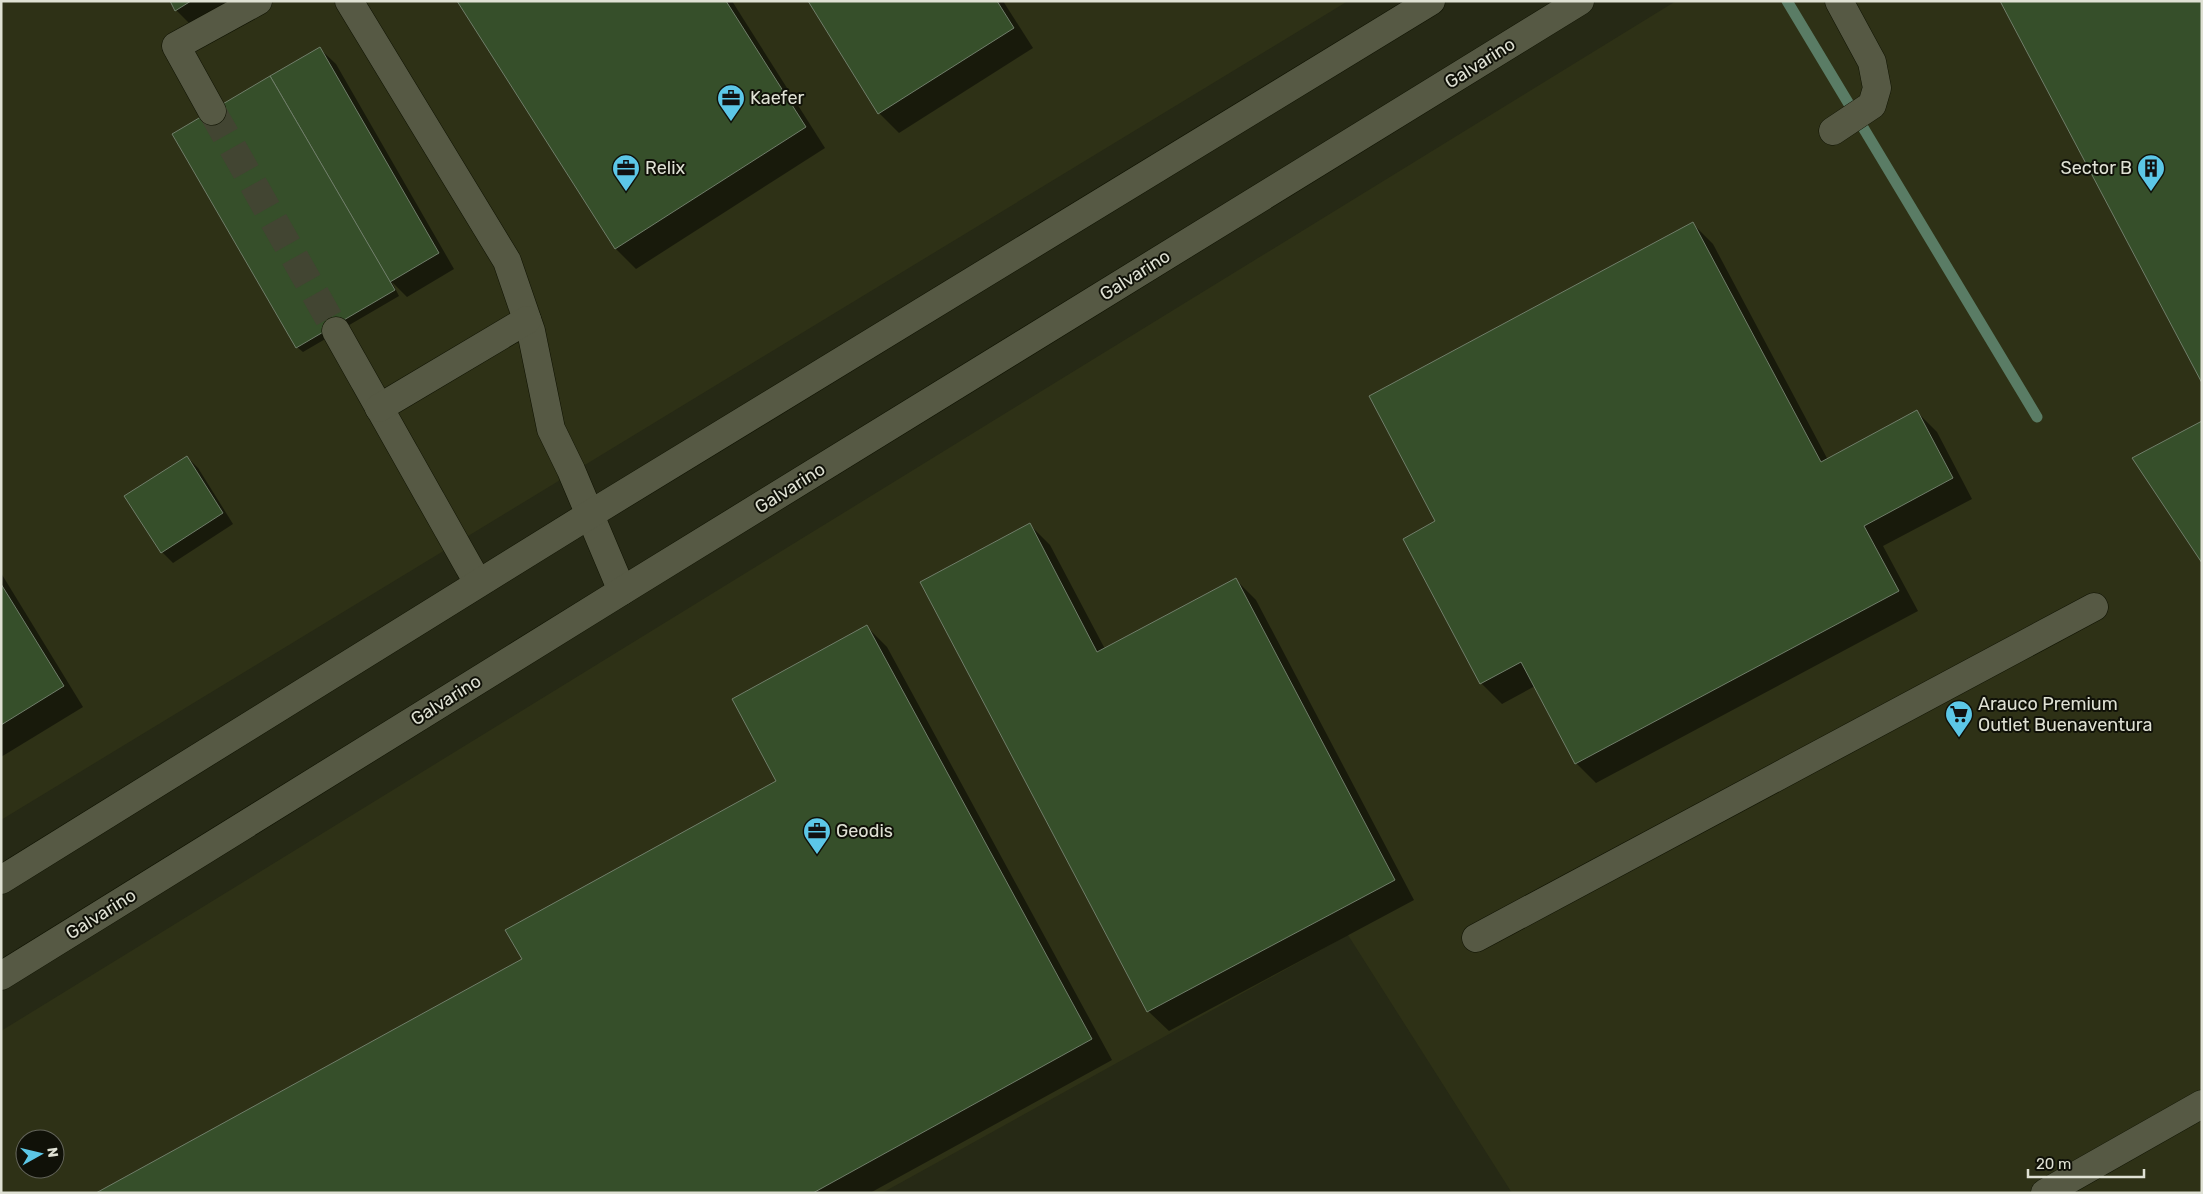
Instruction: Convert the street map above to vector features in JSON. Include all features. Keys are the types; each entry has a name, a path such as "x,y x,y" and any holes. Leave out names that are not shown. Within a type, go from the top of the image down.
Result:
{"street":[{"path":"212,111 176,46 258,1"},
{"path":"349,1 507,260 528,320 551,429 622,591"},
{"path":"1,880 478,583 1431,1"},
{"name":"Galvarino","path":"1,976 1580,1"},
{"path":"1833,131 1872,105 1877,88 1872,62 1839,1"},
{"path":"379,408 528,320"},
{"path":"336,331 478,583"},
{"path":"1476,938 2094,607"},
{"path":"2045,1193 2202,1104"}],"shaded area":[{"path":"1,1 1348,1 1,820"},
{"path":"1676,1 2202,1 2202,1193 1512,1193 1348,935 882,1193 1,1193 1,1031"}],"building":[{"path":"170,1 191,1 175,11"},
{"path":"457,1 726,1 806,127 615,249"},
{"path":"808,1 997,1 1014,28 878,114"},
{"name":"Sector B","path":"2000,1 2202,1 2202,383"},
{"path":"320,47 439,253 390,282 270,76"},
{"path":"270,76 395,290 296,348 172,134"},
{"path":"1693,222 1821,462 1917,410 1953,478 1864,526 1899,591 1575,764 1521,662 1480,684 1403,539 1435,521 1369,396"},
{"path":"2202,421 2202,563 2132,458"},
{"path":"187,456 223,513 161,553 124,496"},
{"path":"1030,523 1097,652 1236,578 1395,880 1147,1012 920,582"},
{"path":"1,584 64,686 1,725"},
{"name":"Geodis","path":"867,625 1092,1039 813,1193 96,1193 522,959 505,930 776,781 732,699"}],"waterway":[{"path":"1787,1 2037,417"}],"tunnel":[{"path":"212,111 336,331"}],"place":[{"name":"Kaefer","path":"731,122"},
{"name":"Relix","path":"626,192"},
{"name":"Sector B","path":"2151,192"},
{"name":"Arauco Premium Outlet Buenaventura","path":"1959,738"},
{"name":"Geodis","path":"817,855"}]}
